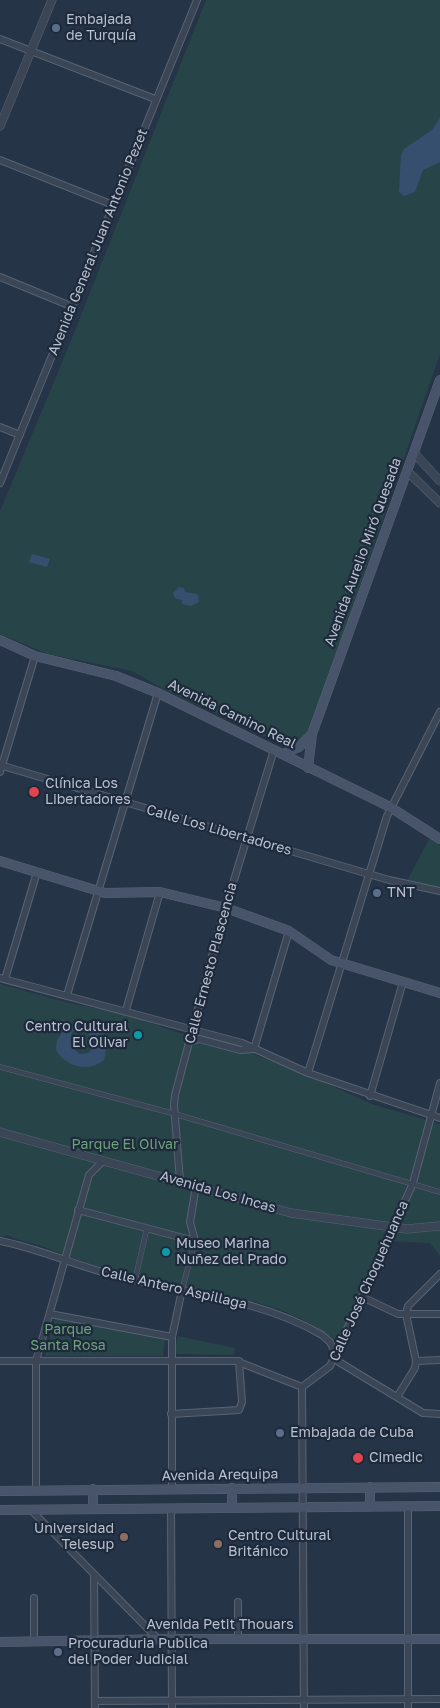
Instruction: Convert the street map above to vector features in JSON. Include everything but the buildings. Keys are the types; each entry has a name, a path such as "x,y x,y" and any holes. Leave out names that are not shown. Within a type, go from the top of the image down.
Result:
{"main road":[{"name":"Avenida Aurelio Miró Quesada","path":"308,768 312,734 440,380"},
{"name":"Avenida Camino Real","path":"0,640 34,656 116,676 158,693 390,807 440,839"},
{"path":"278,752 299,747 312,734"},
{"path":"0,861 98,891 115,894 160,892 226,908 289,931 324,955 342,964 440,993"},
{"path":"370,1487 370,1507"},
{"name":"Avenida Arequipa","path":"0,1491 440,1487"},
{"path":"232,1488 232,1508"},
{"path":"93,1489 93,1509"},
{"path":"0,1510 232,1508 303,1503 370,1507 440,1506"},
{"name":"Avenida Petit Thouars","path":"0,1642 158,1639 440,1638"}],"street":[{"path":"0,126 52,0"},
{"name":"Avenida General Juan Antonio Pezet","path":"0,483 196,0"},
{"path":"0,39 155,100"},
{"path":"0,160 113,205"},
{"path":"0,277 73,306"},
{"path":"0,428 20,435"},
{"path":"414,452 439,479"},
{"path":"407,471 427,488 440,503"},
{"path":"427,488 428,481 439,479"},
{"path":"1,767 34,656"},
{"path":"67,995 158,693"},
{"path":"308,1074 390,807 440,712"},
{"name":"Calle Ernesto Plascencia","path":"180,1181 175,1114 176,1095 192,1028 246,837 278,752"},
{"name":"Calle Los Libertadores","path":"1,767 368,874 440,891"},
{"path":"37,872 3,978 192,1028 254,1049 308,1074 440,1118"},
{"path":"126,1010 160,892"},
{"path":"254,1049 289,931"},
{"path":"370,1096 403,982"},
{"path":"189,1042 199,1039 240,1050 254,1049"},
{"path":"0,1067 175,1114 440,1192"},
{"name":"Calle José Choquehuanca","path":"302,1387 326,1371 335,1357 413,1183 440,1083"},
{"name":"Avenida Los Incas","path":"0,1132 291,1212 411,1229 440,1226"},
{"path":"36,1490 36,1361 89,1175 103,1161"},
{"path":"172,1489 172,1337 195,1241 190,1222 196,1186"},
{"path":"78,1210 195,1241"},
{"path":"135,1280 147,1228"},
{"name":"Calle Antero Aspillaga","path":"0,1241 64,1258 96,1270 250,1306 279,1316 322,1335 330,1342 335,1357 423,1413 440,1414"},
{"path":"397,1397 415,1368 416,1361 406,1314 408,1306 440,1274"},
{"path":"362,1297 392,1312 440,1314"},
{"path":"50,1314 172,1337"},
{"path":"416,1361 440,1360"},
{"path":"0,1361 239,1361 302,1387 304,1708"},
{"path":"171,1414 239,1410 242,1402 239,1361"},
{"path":"408,1507 408,1708"},
{"path":"170,1508 171,1704"},
{"path":"30,1510 158,1639"},
{"path":"94,1575 95,1705 440,1699"},
{"path":"94,1595 100,1589 106,1588"},
{"path":"34,1598 34,1642"},
{"path":"238,1602 238,1639"}],"green space":[{"path":"206,0 440,0 440,354 308,735 296,745 288,747 169,692 132,671 48,654 0,634 0,511 64,358"},
{"path":"430,837 440,845 440,892 407,881"},
{"name":"Parque El Olivar","path":"0,984 69,1003 121,1013 200,1040 256,1055 303,1073 372,1104 440,1124 440,1256 430,1243 387,1241 339,1343 316,1327 291,1314 264,1305 236,1297 123,1274 8,1235 0,1237"},
{"name":"Parque Santa Rosa","path":"55,1318 165,1339 163,1356 45,1356"},
{"path":"178,1336 235,1348 234,1355 177,1354 175,1350"}],"water":[{"path":"440,118 440,162 423,170 415,192 404,196 399,192 401,155 404,149 432,130"},
{"path":"32,554 50,559 47,567 29,562"},
{"path":"179,587 184,588 185,592 198,594 199,602 191,606 182,604 182,600 175,598 173,593"},
{"path":"63,1019 71,1026 83,1027 81,1033 72,1031 70,1042 73,1048 80,1054 88,1053 95,1046 96,1040 89,1037 89,1028 93,1027 103,1034 106,1050 104,1060 98,1064 84,1067 71,1064 60,1056 56,1050 57,1040 62,1033 60,1024"}],"place":[{"name":"Embajada de Turquía","path":"56,28"},
{"name":"Clínica Los Libertadores","path":"34,792"},
{"name":"TNT","path":"377,893"},
{"name":"Centro Cultural El Olivar","path":"138,1035"},
{"name":"Museo Marina Nuñez del Prado","path":"166,1252"},
{"name":"Embajada de Cuba","path":"280,1433"},
{"name":"Cimedic","path":"358,1458"},
{"name":"Universidad Telesup","path":"124,1537"},
{"name":"Centro Cultural Británico","path":"218,1544"},
{"name":"Procuraduria Publica del Poder Judicial","path":"58,1652"}]}
